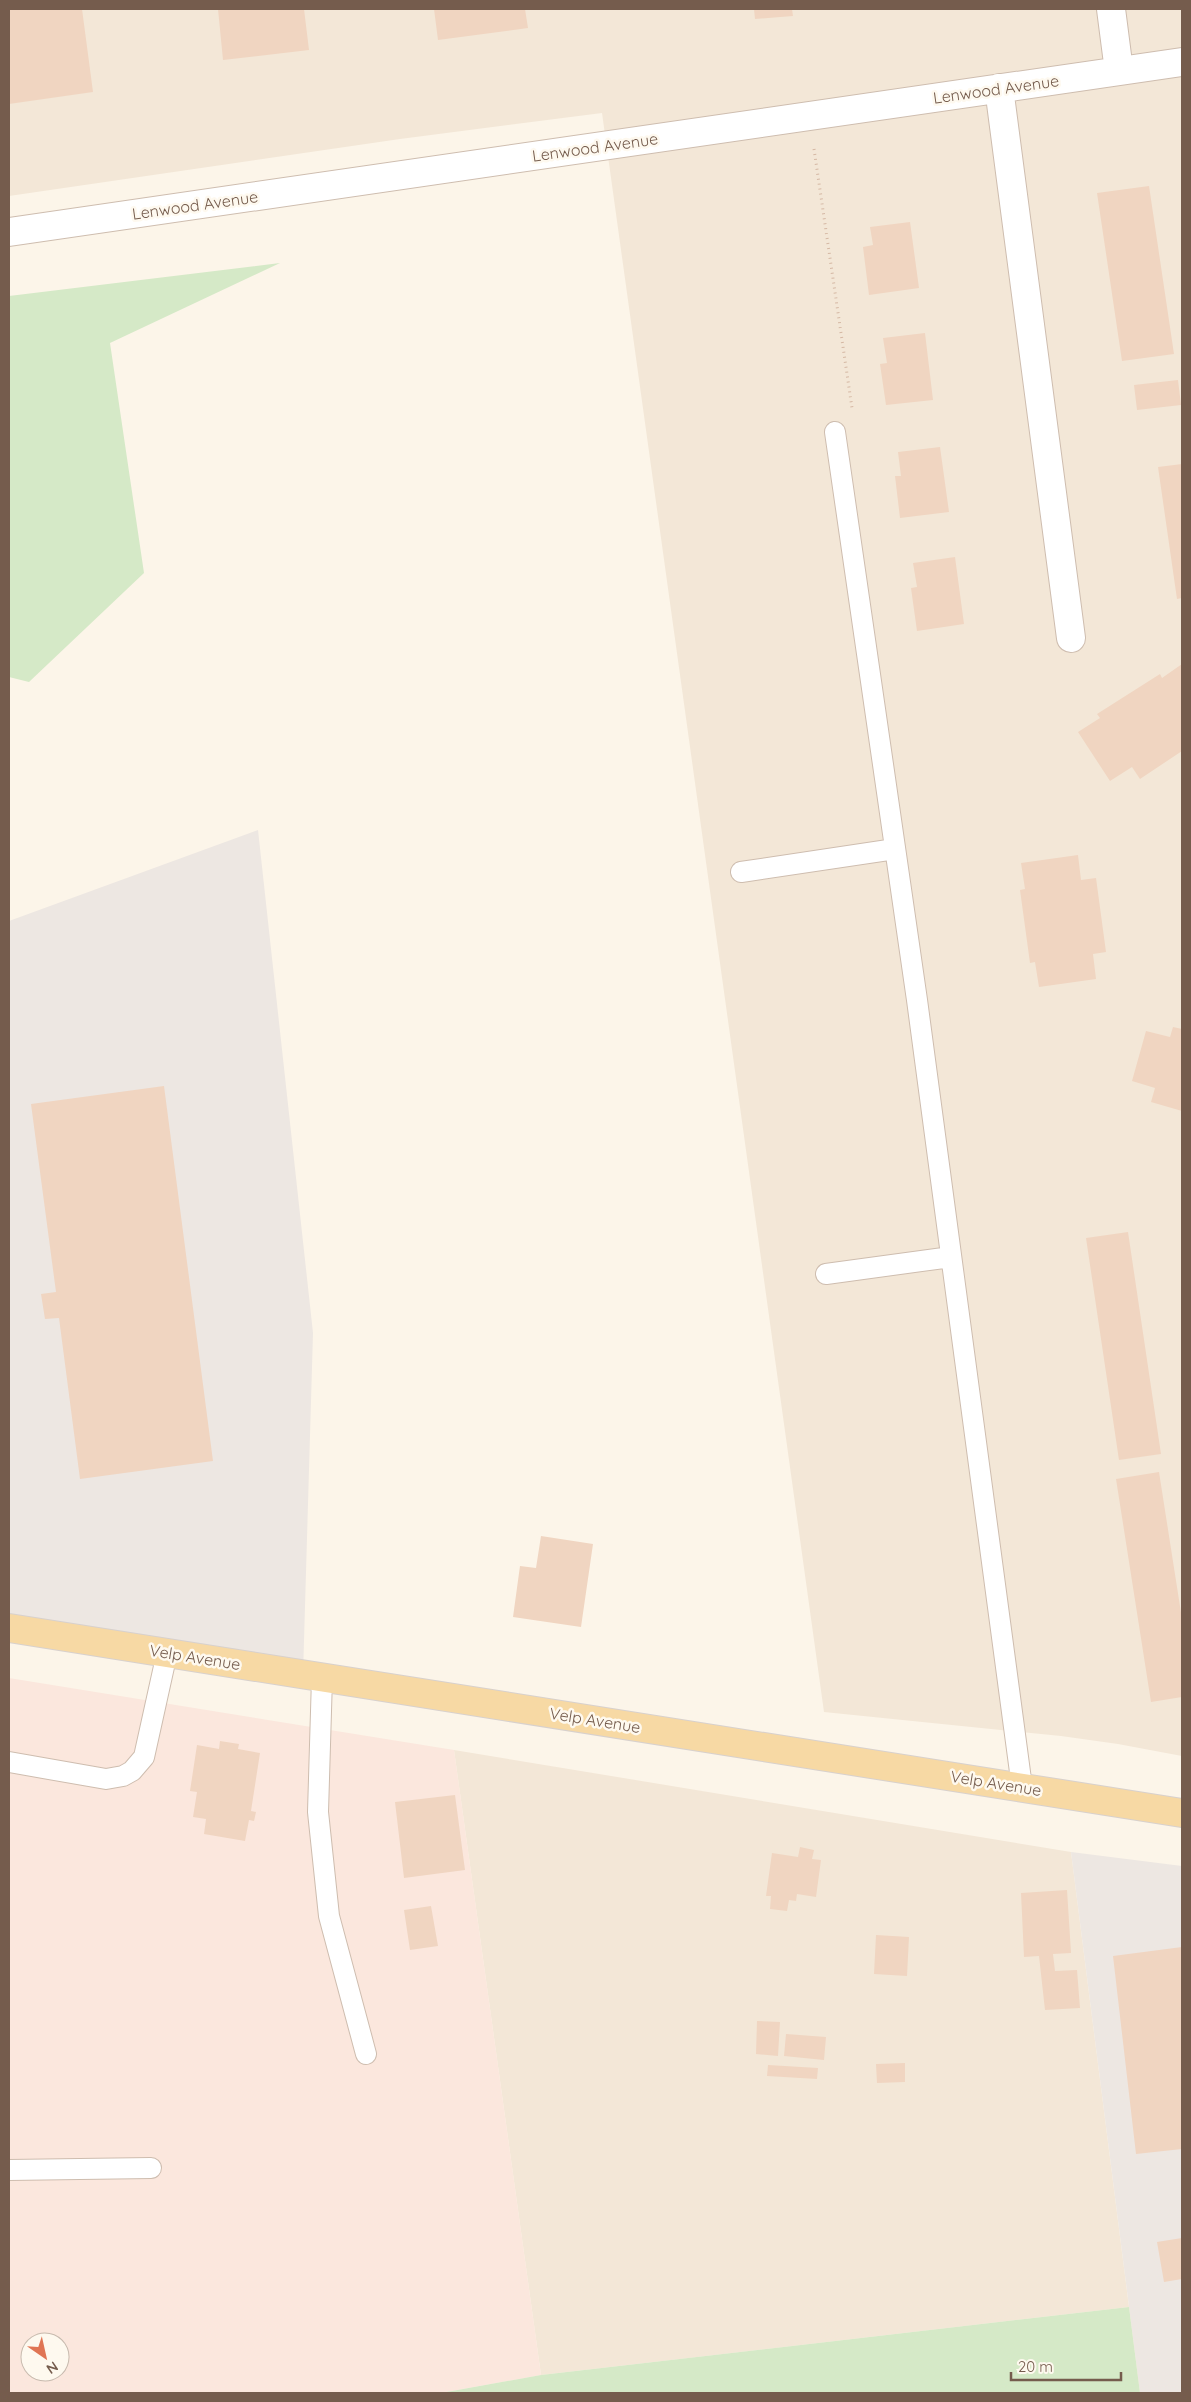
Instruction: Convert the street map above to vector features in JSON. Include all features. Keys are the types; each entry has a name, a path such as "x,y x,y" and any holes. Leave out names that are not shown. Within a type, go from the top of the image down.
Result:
{"main road":[{"name":"Velp Avenue","path":"9,1628 1182,1813"}],"street":[{"path":"1111,9 1119,71"},
{"name":"Lenwood Avenue","path":"9,232 1182,62"},
{"path":"999,88 1071,638"}],"lane":[{"path":"834,432 895,849 1022,1787"},
{"path":"741,872 895,849"},
{"path":"826,1274 951,1256"},
{"path":"9,1762 106,1779 123,1776 132,1770 144,1757 167,1653"},
{"path":"322,1678 318,1812 329,1916 366,2054"},
{"path":"9,2170 151,2168"}],"shaded area":[{"path":"9,9 1182,9 1182,1756 1061,1736 824,1712 602,113 400,139 9,196"},
{"path":"258,830 313,1333 303,1675 9,1628 9,921"},
{"path":"9,1678 454,1750 541,2375 441,2393 9,2393"},
{"path":"454,1750 1071,1852 1129,2307 541,2375"},
{"path":"1071,1852 1182,1866 1182,2393 1140,2393"}],"green space":[{"path":"280,263 110,343 144,573 29,682 9,677 9,296"},
{"path":"1129,2307 1140,2393 441,2393 541,2375"}],"building":[{"path":"9,9 82,9 93,92 9,104"},
{"path":"218,9 304,9 309,50 223,60"},
{"path":"434,9 525,9 528,28 438,40"},
{"path":"754,9 792,9 793,16 755,19"},
{"path":"1149,186 1174,354 1122,361 1097,193"},
{"path":"910,222 919,288 869,295 863,247 873,245 870,227"},
{"path":"925,333 933,400 886,405 880,364 887,363 883,338"},
{"path":"1178,380 1181,405 1137,410 1134,385"},
{"path":"940,447 949,512 900,518 895,476 901,476 898,452"},
{"path":"1182,464 1182,598 1177,599 1158,467"},
{"path":"955,557 964,624 917,631 911,588 917,587 913,563"},
{"path":"1182,664 1182,751 1140,779 1132,767 1110,781 1078,732 1100,718 1097,714 1160,674 1162,678"},
{"path":"1078,855 1081,880 1096,878 1106,952 1093,954 1096,979 1039,987 1035,962 1030,963 1020,890 1025,889 1021,863"},
{"path":"1173,1027 1182,1029 1182,1111 1151,1102 1155,1088 1132,1081 1146,1031 1170,1037"},
{"path":"164,1086 213,1461 80,1479 59,1318 45,1319 41,1294 56,1292 31,1104"},
{"path":"1128,1232 1161,1454 1119,1460 1086,1238"},
{"path":"1159,1472 1182,1619 1182,1697 1151,1702 1116,1479"},
{"path":"541,1536 593,1544 581,1627 513,1617 520,1566 536,1568"},
{"path":"220,1741 239,1744 238,1749 260,1753 251,1811 256,1812 254,1821 249,1820 245,1841 204,1834 206,1819 193,1817 197,1792 190,1791 197,1745 219,1749"},
{"path":"455,1795 465,1870 404,1878 395,1802"},
{"path":"800,1847 814,1850 812,1859 821,1860 816,1897 797,1894 796,1901 789,1900 787,1911 770,1909 771,1896 766,1896 772,1853 798,1857"},
{"path":"1067,1890 1071,1953 1053,1954 1055,1971 1077,1970 1080,2008 1045,2010 1039,1956 1024,1957 1021,1893"},
{"path":"431,1906 438,1946 410,1950 404,1910"},
{"path":"876,1935 909,1937 907,1976 874,1974"},
{"path":"1182,1947 1182,2149 1136,2154 1113,1956"},
{"path":"757,2021 780,2022 778,2056 756,2054"},
{"path":"786,2034 826,2037 824,2060 784,2056"},
{"path":"905,2063 905,2082 877,2083 876,2064"},
{"path":"768,2065 818,2068 817,2079 767,2076"},
{"path":"1182,2238 1182,2279 1164,2282 1157,2242"}]}
